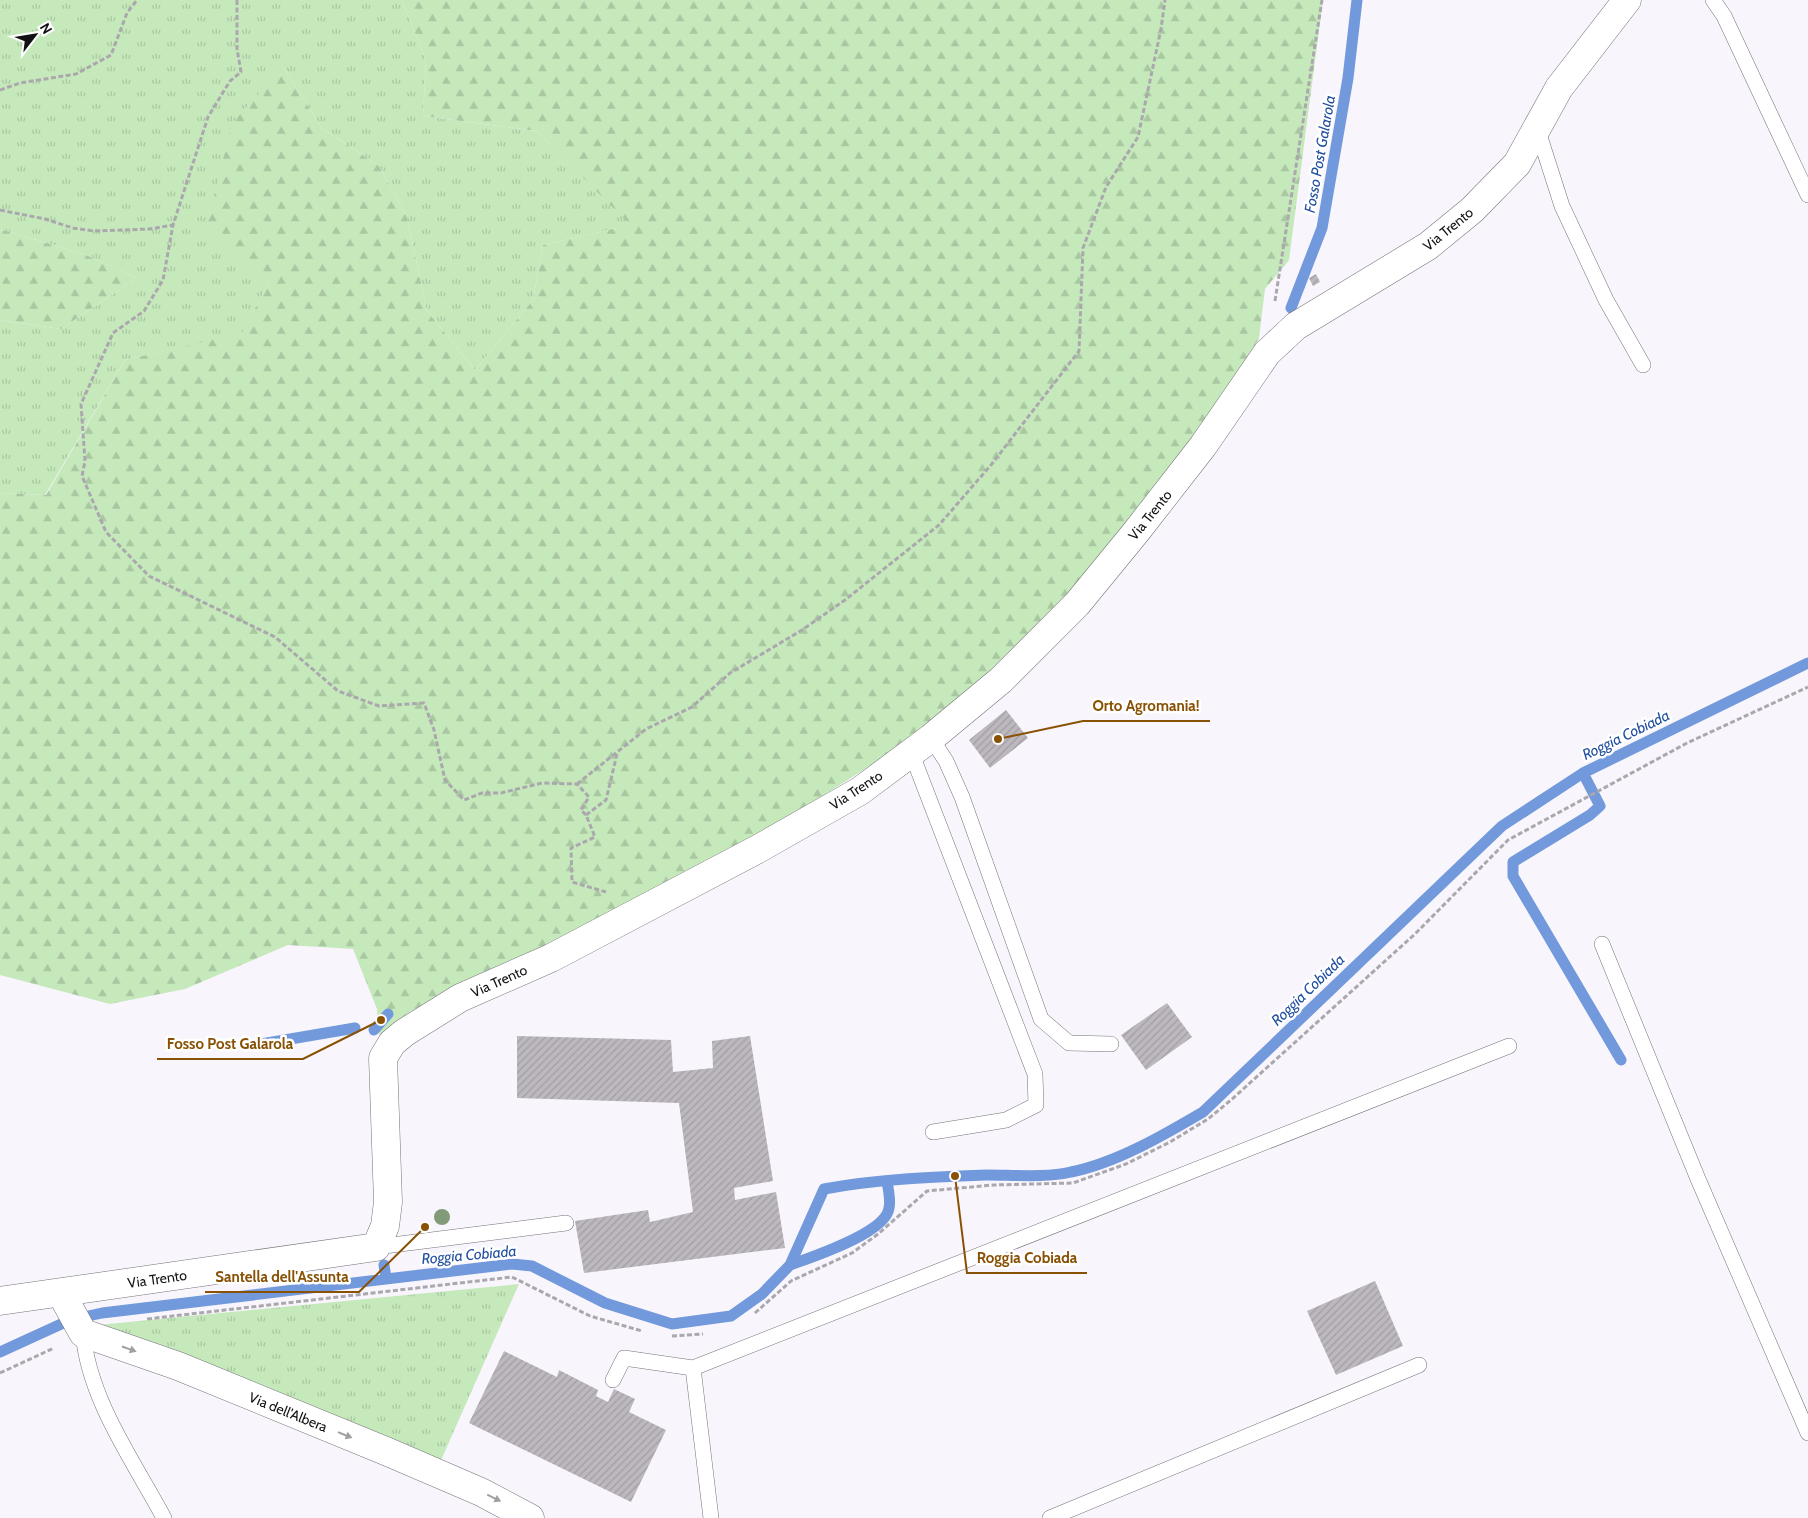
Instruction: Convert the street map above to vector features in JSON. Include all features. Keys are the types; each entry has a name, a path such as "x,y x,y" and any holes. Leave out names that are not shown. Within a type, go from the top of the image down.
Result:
{"street":[{"name":"Via Trento","path":"0,1301 64,1300 376,1247 385,1226 388,1202 383,1058 392,1043 460,998 551,958 758,849 860,791 921,745 1001,680 1077,604 1180,478 1267,353 1296,326 1428,246 1472,210 1517,164 1559,88 1627,0"},
{"path":"64,1300 83,1333"},
{"name":"Via dell'Albera","path":"83,1333 178,1366 388,1452 481,1492 530,1518"}],"lane":[{"path":"1713,0 1724,16 1808,194"},
{"path":"1537,128 1562,206 1606,300 1643,365"},
{"path":"921,745 946,760 962,797 1041,1019 1069,1043 1111,1044"},
{"path":"921,745 1035,1074 1036,1105 1006,1120 933,1132"},
{"path":"1602,944 1698,1179 1808,1433"},
{"path":"613,1380 624,1358 693,1368 1509,1046"},
{"path":"376,1247 566,1223"},
{"path":"83,1333 85,1356 105,1411 164,1518"},
{"path":"1050,1518 1100,1499 1419,1365"},
{"path":"693,1368 711,1518"}],"path":[{"path":"0,90 20,83 76,74 110,55 127,14 137,0"},
{"path":"237,0 236,49 242,72 230,81 208,117 173,225 163,280 144,311 113,333 80,404 85,461 82,476 106,532 149,576 276,637 338,691 378,706 424,703 434,730 445,780 464,800 482,793 501,793 542,783 577,784 646,729 692,708 730,673 802,630 845,600 939,525 991,465 1080,351 1083,248 1106,186 1138,137 1161,29 1165,0"},
{"path":"1274,304 1322,0"},
{"path":"0,210 45,219 73,228 94,231 150,229 173,225"},
{"path":"750,1316 766,1305 790,1281 852,1253 878,1234 927,1191 1073,1183 1126,1164 1170,1142 1208,1119 1414,934 1508,840 1687,743 1808,687"},
{"path":"586,815 606,800 617,752"},
{"path":"577,784 590,797 581,810 586,815 596,837 571,848 572,882 608,893"},
{"path":"144,1320 512,1277 590,1316 651,1334"},
{"path":"669,1336 712,1331"},
{"path":"0,1373 83,1333"}],"green space":[{"path":"0,0 402,0 426,61 423,116 537,131 631,225 543,245 533,300 475,370 427,311 407,217 379,166 322,128 283,67 269,282 242,334 125,360 45,495 0,493 0,320 61,329 137,278 86,255 0,229"},
{"path":"402,0 1323,0 1289,260 1265,289 1259,338 1235,381 1170,476 1072,596 954,706 884,757 794,814 629,907 411,1011 380,1039 377,1009 353,949 288,945 185,989 110,1004 0,975 0,493 46,495 125,360 242,333 269,282 205,233 232,123 283,67 322,128 379,166 407,217 427,311 475,370 533,300 543,245 630,225 537,131 423,116 426,61"},
{"path":"0,229 86,255 137,278 61,329 0,320"},
{"path":"519,1284 438,1467 98,1325"}],"building":[{"path":"1316,274 1320,282 1313,286 1309,278"},
{"path":"1006,710 1028,738 990,768 969,740"},
{"path":"1167,1003 1192,1037 1146,1070 1121,1035"},
{"path":"517,1036 671,1040 673,1072 713,1068 712,1041 750,1036 773,1181 734,1188 735,1200 776,1192 785,1248 584,1273 575,1221 648,1210 650,1222 693,1212 679,1103 517,1098"},
{"path":"1375,1281 1403,1346 1336,1375 1307,1311"},
{"path":"504,1351 557,1377 559,1370 598,1390 596,1396 608,1402 614,1389 635,1399 629,1412 666,1430 631,1502 469,1423"}],"waterway":[{"name":"Fosso Post Galarola","path":"1291,308 1322,228 1348,78 1357,0"},
{"name":"Roggia Cobiada","path":"0,1352 70,1320 102,1313 512,1264 532,1266 605,1303 672,1324 731,1316 762,1294 790,1265 824,1189 906,1179 987,1175 1040,1176 1071,1172 1088,1168 1122,1155 1156,1139 1203,1112 1502,826 1583,773 1808,663"},
{"path":"1583,773 1600,806 1590,815 1513,862 1513,876 1621,1060"},
{"name":"Fosso Post Galarola","path":"374,1030 388,1014"},
{"path":"261,1044 355,1028"},
{"path":"790,1265 847,1243 875,1226 885,1217 889,1208 890,1198 887,1181"},
{"name":"Fosso Post Galarola","path":"384,1265 386,1278"}],"place":[{"name":"Orto Agromania!","path":"998,739"},
{"name":"Fosso Post Galarola","path":"381,1020"},
{"name":"Roggia Cobiada","path":"955,1176"},
{"name":"Santella dell'Assunta","path":"425,1227"}]}
